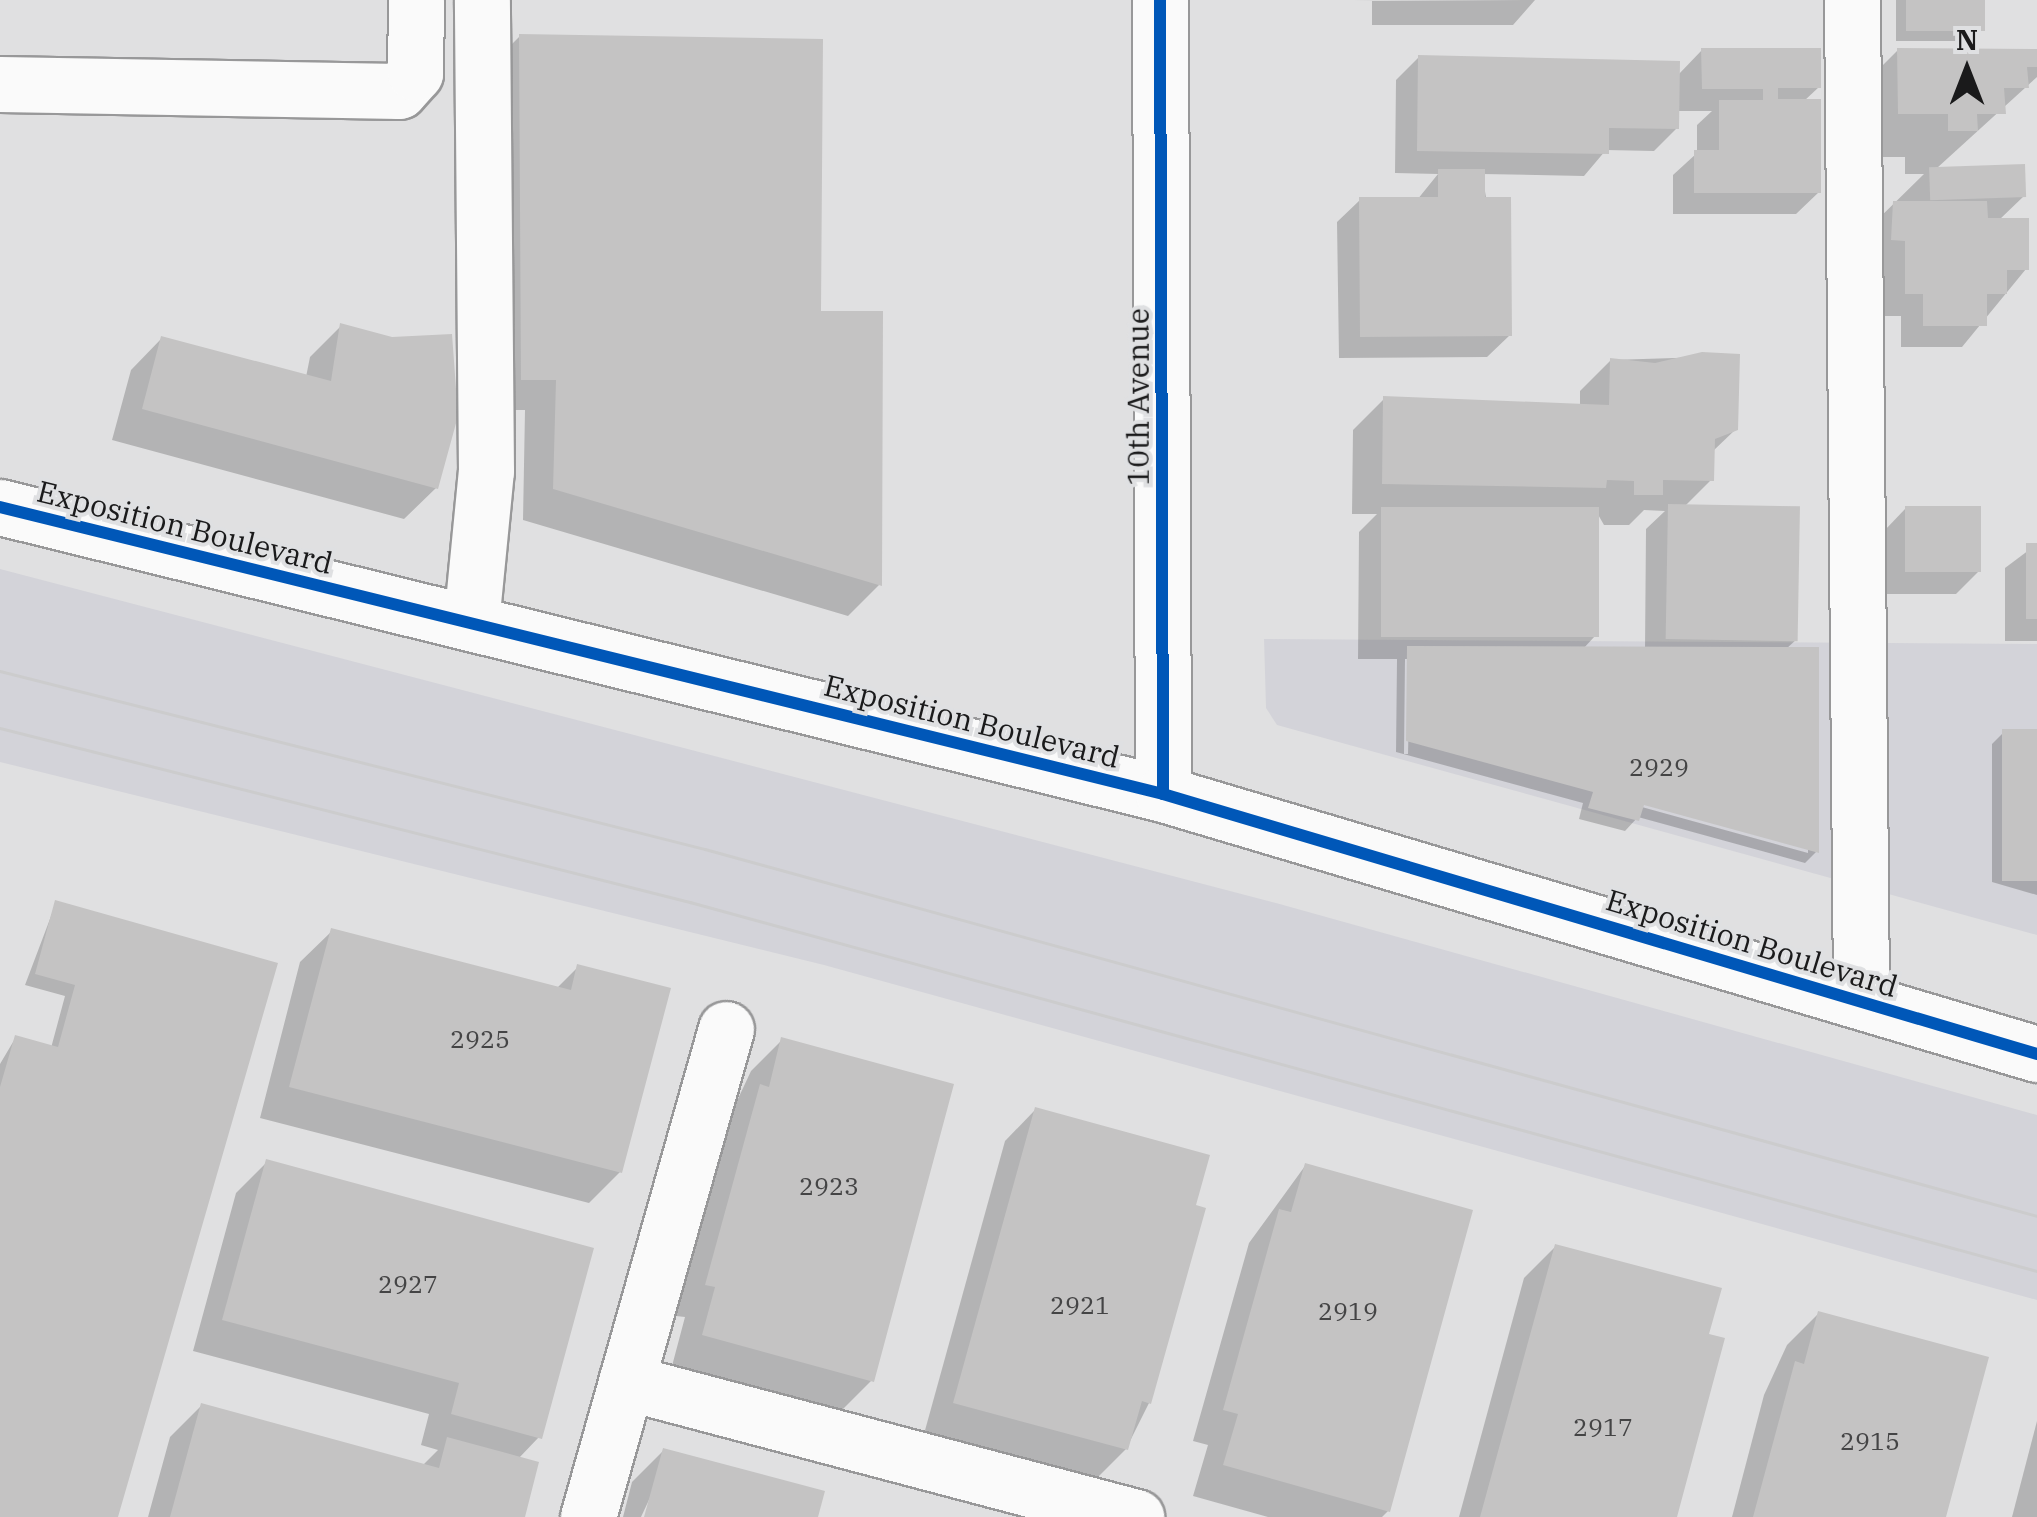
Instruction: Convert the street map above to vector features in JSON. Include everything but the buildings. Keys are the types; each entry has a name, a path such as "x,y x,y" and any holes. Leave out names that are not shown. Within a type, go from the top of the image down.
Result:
{"street":[{"path":"0,84 399,90 415,72 416,0"},
{"path":"472,624 486,471 482,0"},
{"name":"10th Avenue","path":"1160,0 1163,794"},
{"path":"1852,0 1862,1001"},
{"name":"Exposition Boulevard","path":"0,507 1163,794 2037,1054"},
{"path":"588,1517 726,1029"},
{"path":"626,1382 1136,1517"}],"shaded area":[{"path":"0,569 1276,903 2037,1115 2037,1300 824,965 0,762"},
{"path":"1264,639 2037,644 2037,935 1277,725 1266,708"}],"tram line":[{"path":"0,671 705,849 2037,1216"},
{"path":"0,728 690,902 2037,1271"}],"cycle path":[{"path":"1160,0 1163,794"},
{"path":"0,507 1163,794 2037,1054"}]}
